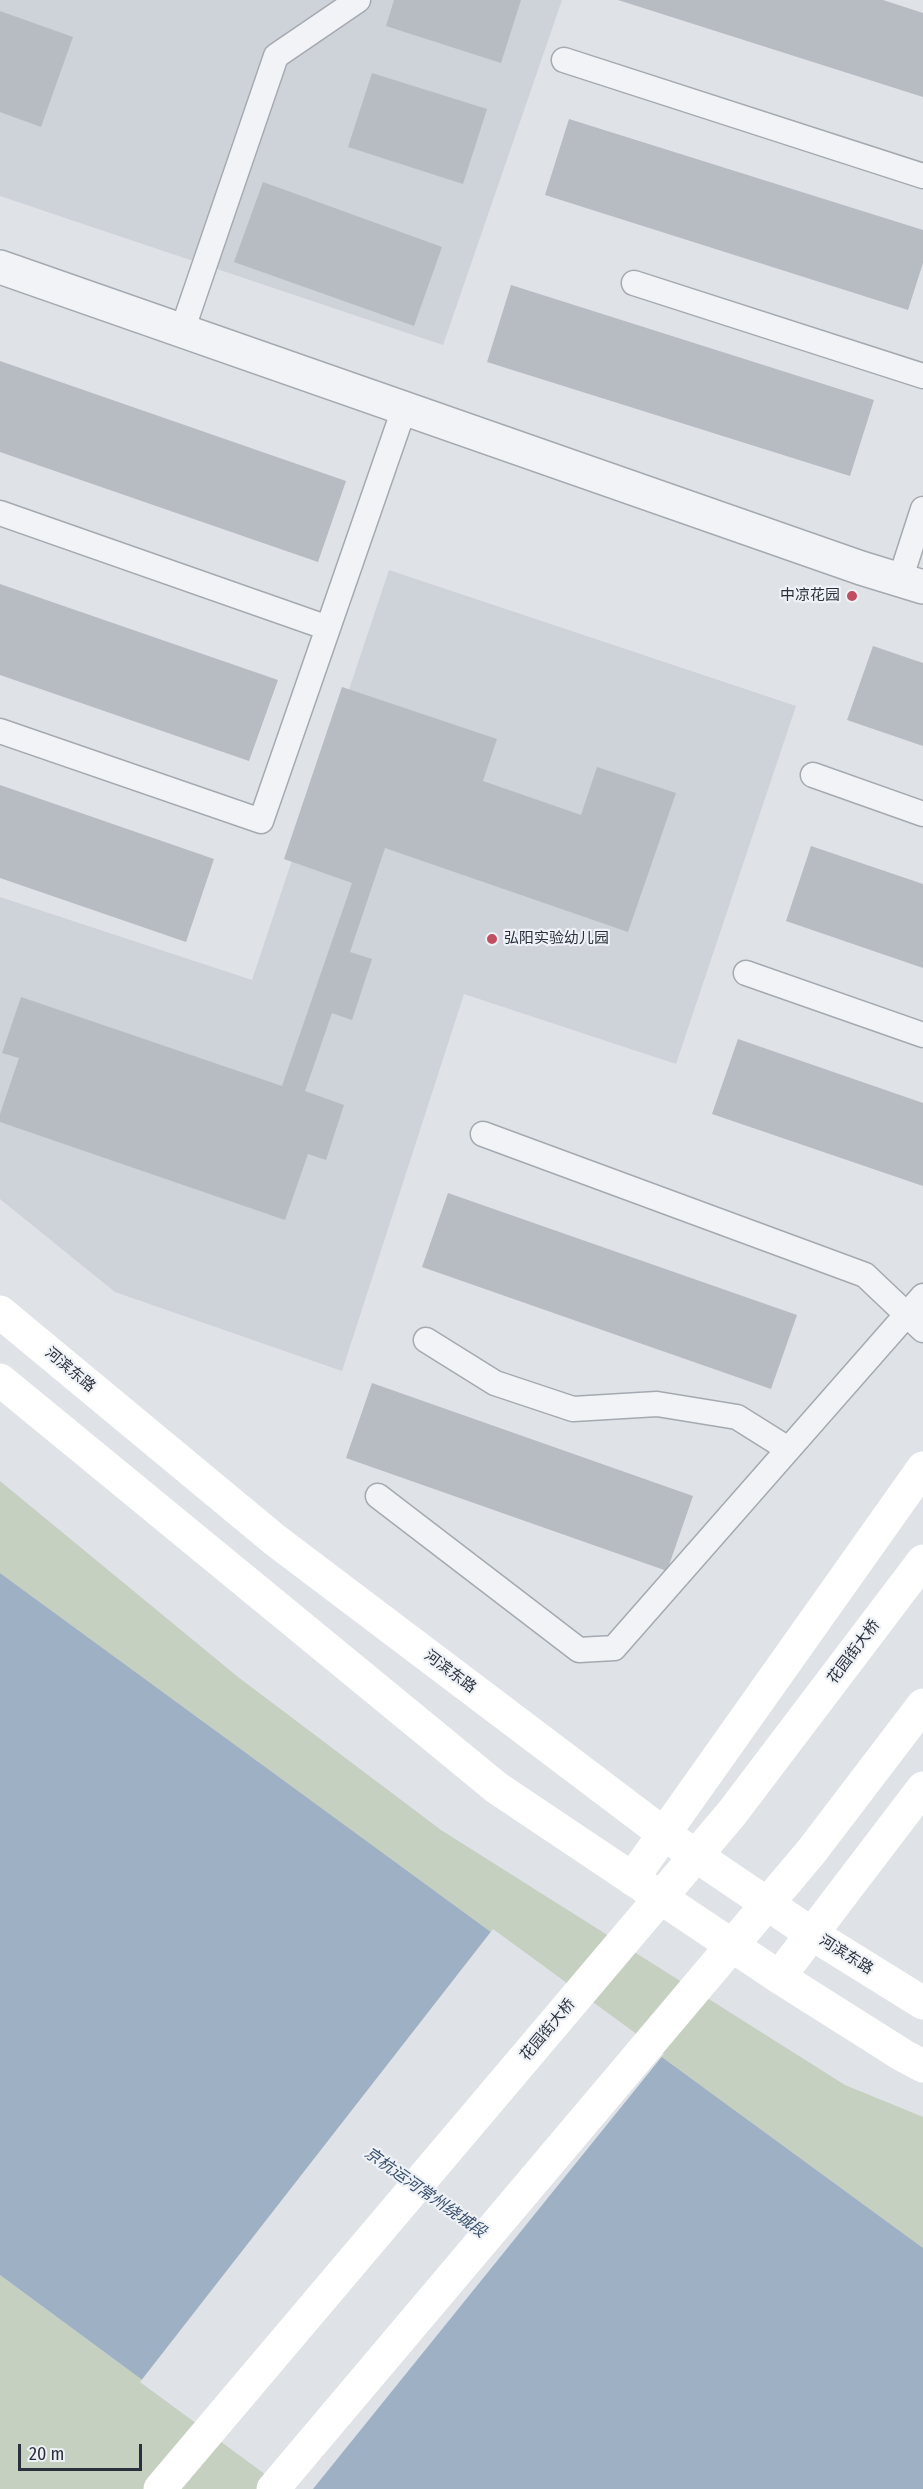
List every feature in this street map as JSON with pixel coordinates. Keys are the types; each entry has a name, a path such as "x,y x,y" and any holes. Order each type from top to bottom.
{"main road":[{"name":"河滨东路","path":"0,1312 275,1540 664,1834 812,1934 923,2003"},
{"path":"0,1380 497,1788 779,1977 923,2066"},
{"path":"632,1879 923,1468"},
{"name":"花园街大桥","path":"160,2489 732,1813 923,1561"},
{"path":"273,2489 811,1852 923,1705"},
{"path":"779,1977 923,1788"}],"street":[{"path":"0,267 912,584"}],"lane":[{"path":"182,331 276,56 358,0"},
{"path":"564,60 923,176"},
{"path":"634,283 923,376"},
{"path":"0,731 261,822 404,409"},
{"path":"912,584 923,509"},
{"path":"0,513 328,628"},
{"path":"813,776 923,814"},
{"path":"746,973 923,1035"},
{"path":"483,1134 866,1275 915,1322"},
{"path":"378,1496 579,1650 614,1648 788,1449 915,1322 923,1296"},
{"path":"426,1340 495,1383 573,1409 657,1404 737,1418 788,1449"}],"shaded area":[{"path":"0,0 562,0 443,345 0,196"},
{"name":"弘阳实验幼儿园","path":"389,570 796,706 676,1064 464,994 342,1371 115,1292 0,1199 0,897 252,980"}],"green space":[{"path":"0,1481 238,1677 441,1830 845,2085 923,2117 923,2248 0,1573"},
{"path":"0,2275 290,2489 0,2489"}],"water":[{"name":"京杭运河常州绕城段","path":"0,1573 923,2248 923,2489 290,2489 0,2275"}],"pier":[{"path":"493,1929 664,2054 313,2489 285,2489 140,2382"}],"building":[{"path":"394,0 521,0 501,63 386,26"},
{"path":"618,0 883,0 923,13 923,97"},
{"path":"0,11 73,37 41,127 0,112"},
{"path":"372,73 487,109 463,184 348,147"},
{"path":"569,119 923,230 923,263 908,310 545,195"},
{"path":"263,182 442,247 414,326 234,262"},
{"path":"511,285 874,400 850,476 487,362"},
{"path":"0,361 346,481 318,562 0,452"},
{"path":"0,584 278,680 249,761 0,675"},
{"path":"873,646 923,663 923,746 847,720"},
{"path":"342,687 497,739 483,781 581,815 597,767 676,793 628,932 385,848 350,952 372,959 352,1020 332,1013 305,1091 344,1105 326,1160 308,1154 285,1220 0,1122 0,1114 19,1058 2,1053 21,997 282,1086 352,883 284,859"},
{"path":"0,785 214,859 186,942 0,878"},
{"path":"811,846 923,884 923,968 786,921"},
{"path":"738,1039 923,1103 923,1186 712,1114"},
{"path":"448,1193 797,1315 771,1389 422,1267"},
{"path":"372,1383 693,1496 667,1571 346,1458"}],"place":[{"name":"中凉花园","path":"852,596"},
{"name":"弘阳实验幼儿园","path":"492,939"}]}
